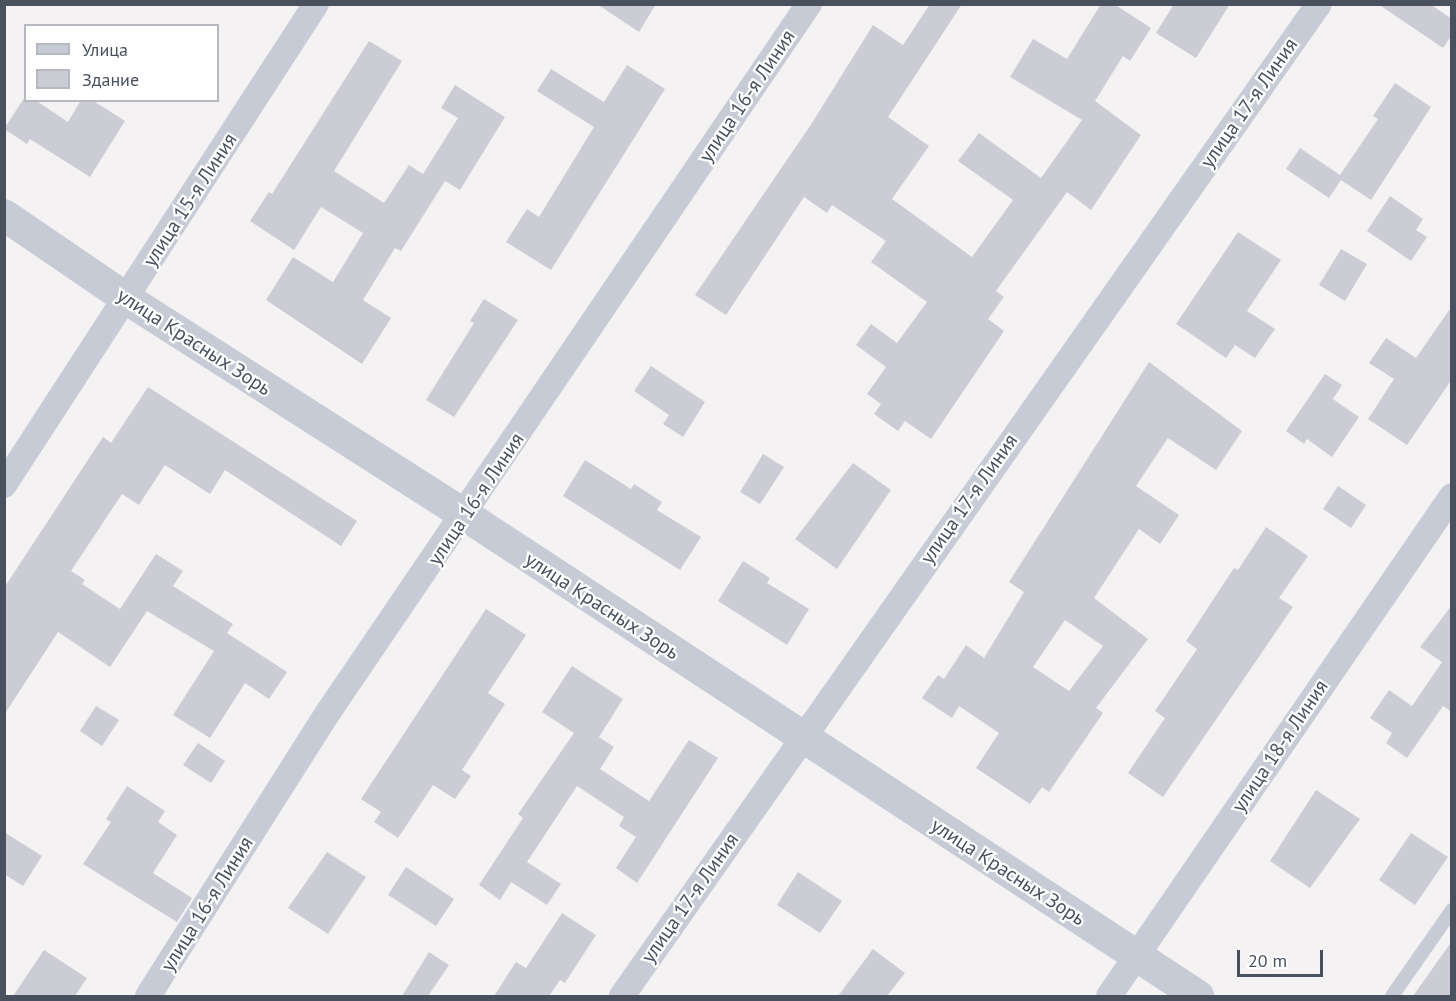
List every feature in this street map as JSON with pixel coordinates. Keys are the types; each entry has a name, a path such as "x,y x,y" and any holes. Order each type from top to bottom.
{"street":[{"name":"улица 15-я Линия","path":"4,485 127,299 316,4"},
{"name":"улица 16-я Линия","path":"148,996 329,711 465,516 809,4"},
{"name":"улица 17-я Линия","path":"622,996 1311,7"},
{"name":"улица Красных Зорь","path":"4,215 127,299 465,516 1198,996"},
{"name":"улица 18-я Линия","path":"1109,996 1452,496"}],"lane":[{"path":"1392,996 1452,910"}],"building":[{"path":"597,4 656,4 639,32"},
{"path":"930,4 962,4 888,117 929,146 892,199 972,257 1013,200 958,161 979,133 1041,178 1082,120 1010,77 1033,39 1067,59 1101,4 1114,4 1151,28 1130,61 1123,56 1095,101 1141,135 1091,210 1067,192 996,291 1004,297 988,319 1004,331 931,439 905,421 898,431 874,414 881,404 867,394 886,367 856,345 871,324 897,343 927,302 871,262 886,241 832,205 827,213 804,197 726,315 695,295 812,123 873,25 903,45"},
{"path":"1174,4 1230,4 1196,58 1156,33"},
{"path":"1378,4 1430,4 1452,19 1452,35 1443,48"},
{"path":"369,41 402,61 334,171 384,203 409,165 423,174 458,118 441,108 455,85 505,117 460,190 445,181 401,251 395,248 363,300 391,318 362,364 266,300 293,257 333,282 363,233 321,207 294,250 250,221 269,192 272,194"},
{"path":"627,65 665,89 551,270 506,242 527,209 539,217 594,127 537,91 551,69 604,102"},
{"path":"1395,83 1431,107 1371,200 1341,180 1329,198 1286,169 1300,148 1340,175 1378,119 1373,116"},
{"path":"24,98 24,102 38,102 68,122 80,102 95,102 125,121 90,177 30,139 27,144 4,129"},
{"path":"1390,196 1423,219 1416,230 1427,237 1411,261 1367,231"},
{"path":"1238,232 1281,260 1247,311 1275,329 1255,358 1235,345 1226,358 1176,324"},
{"path":"1341,249 1367,264 1345,301 1319,285"},
{"path":"484,299 518,320 454,417 426,400 474,323 470,321"},
{"path":"1452,306 1452,379 1407,445 1368,419 1394,379 1369,363 1386,338 1416,358"},
{"path":"1149,362 1242,431 1216,470 1168,438 1136,486 1179,515 1160,544 1139,529 1094,598 1148,639 1096,708 1103,713 1049,792 1042,787 1030,804 976,768 999,733 959,706 952,718 922,698 938,675 944,679 966,645 984,658 1024,592 1009,582","holes":["1065,620 1103,646 1069,691 1033,667"]},
{"path":"651,366 705,402 683,437 663,424 669,415 634,391"},
{"path":"1325,374 1342,385 1333,399 1359,417 1332,457 1307,439 1304,444 1286,431"},
{"path":"148,387 357,521 341,546 225,470 210,494 165,465 139,505 122,494 71,571 85,580 82,584 120,609 156,554 183,571 173,586 233,624 227,633 287,672 269,699 245,683 210,738 173,715 214,651 147,611 110,667 58,632 4,715 4,588 103,437 111,443"},
{"path":"763,454 784,467 760,504 740,492"},
{"path":"585,460 631,489 634,484 662,502 657,510 701,537 680,570 563,496"},
{"path":"853,463 891,490 837,569 795,539"},
{"path":"1338,486 1366,505 1351,528 1323,509"},
{"path":"1266,527 1308,556 1279,598 1293,607 1163,797 1128,773 1165,718 1155,711 1197,649 1186,641 1234,568 1238,570"},
{"path":"743,561 770,578 767,583 809,609 787,645 718,601"},
{"path":"1452,605 1452,712 1443,706 1407,758 1386,743 1392,733 1370,718 1389,690 1412,706 1442,662 1420,647"},
{"path":"486,609 526,635 488,693 505,704 462,770 471,776 455,799 433,785 398,838 374,822 381,812 361,799"},
{"path":"572,666 623,699 599,737 614,747 600,769 649,801 689,740 718,758 637,883 616,868 636,837 619,826 624,817 577,786 527,862 561,884 547,905 511,882 500,900 479,885 523,818 518,814 574,733 542,712"},
{"path":"96,706 119,720 102,746 80,731"},
{"path":"198,743 225,761 211,783 183,765"},
{"path":"127,786 165,811 158,822 177,835 153,873 192,898 177,922 83,864 111,822 106,819"},
{"path":"1316,790 1360,819 1310,888 1270,861"},
{"path":"4,832 42,856 23,886 4,874"},
{"path":"1411,833 1448,857 1415,905 1379,880"},
{"path":"327,852 366,877 328,934 288,908"},
{"path":"406,867 454,899 436,926 388,895"},
{"path":"798,872 842,901 820,933 777,905"},
{"path":"562,913 596,935 565,983 560,980 549,996 494,996 516,962 526,968"},
{"path":"1452,941 1452,996 1413,996"},
{"path":"873,949 905,973 887,996 838,996"},
{"path":"44,950 87,978 75,996 13,996"},
{"path":"429,952 449,965 428,996 402,996"}]}
